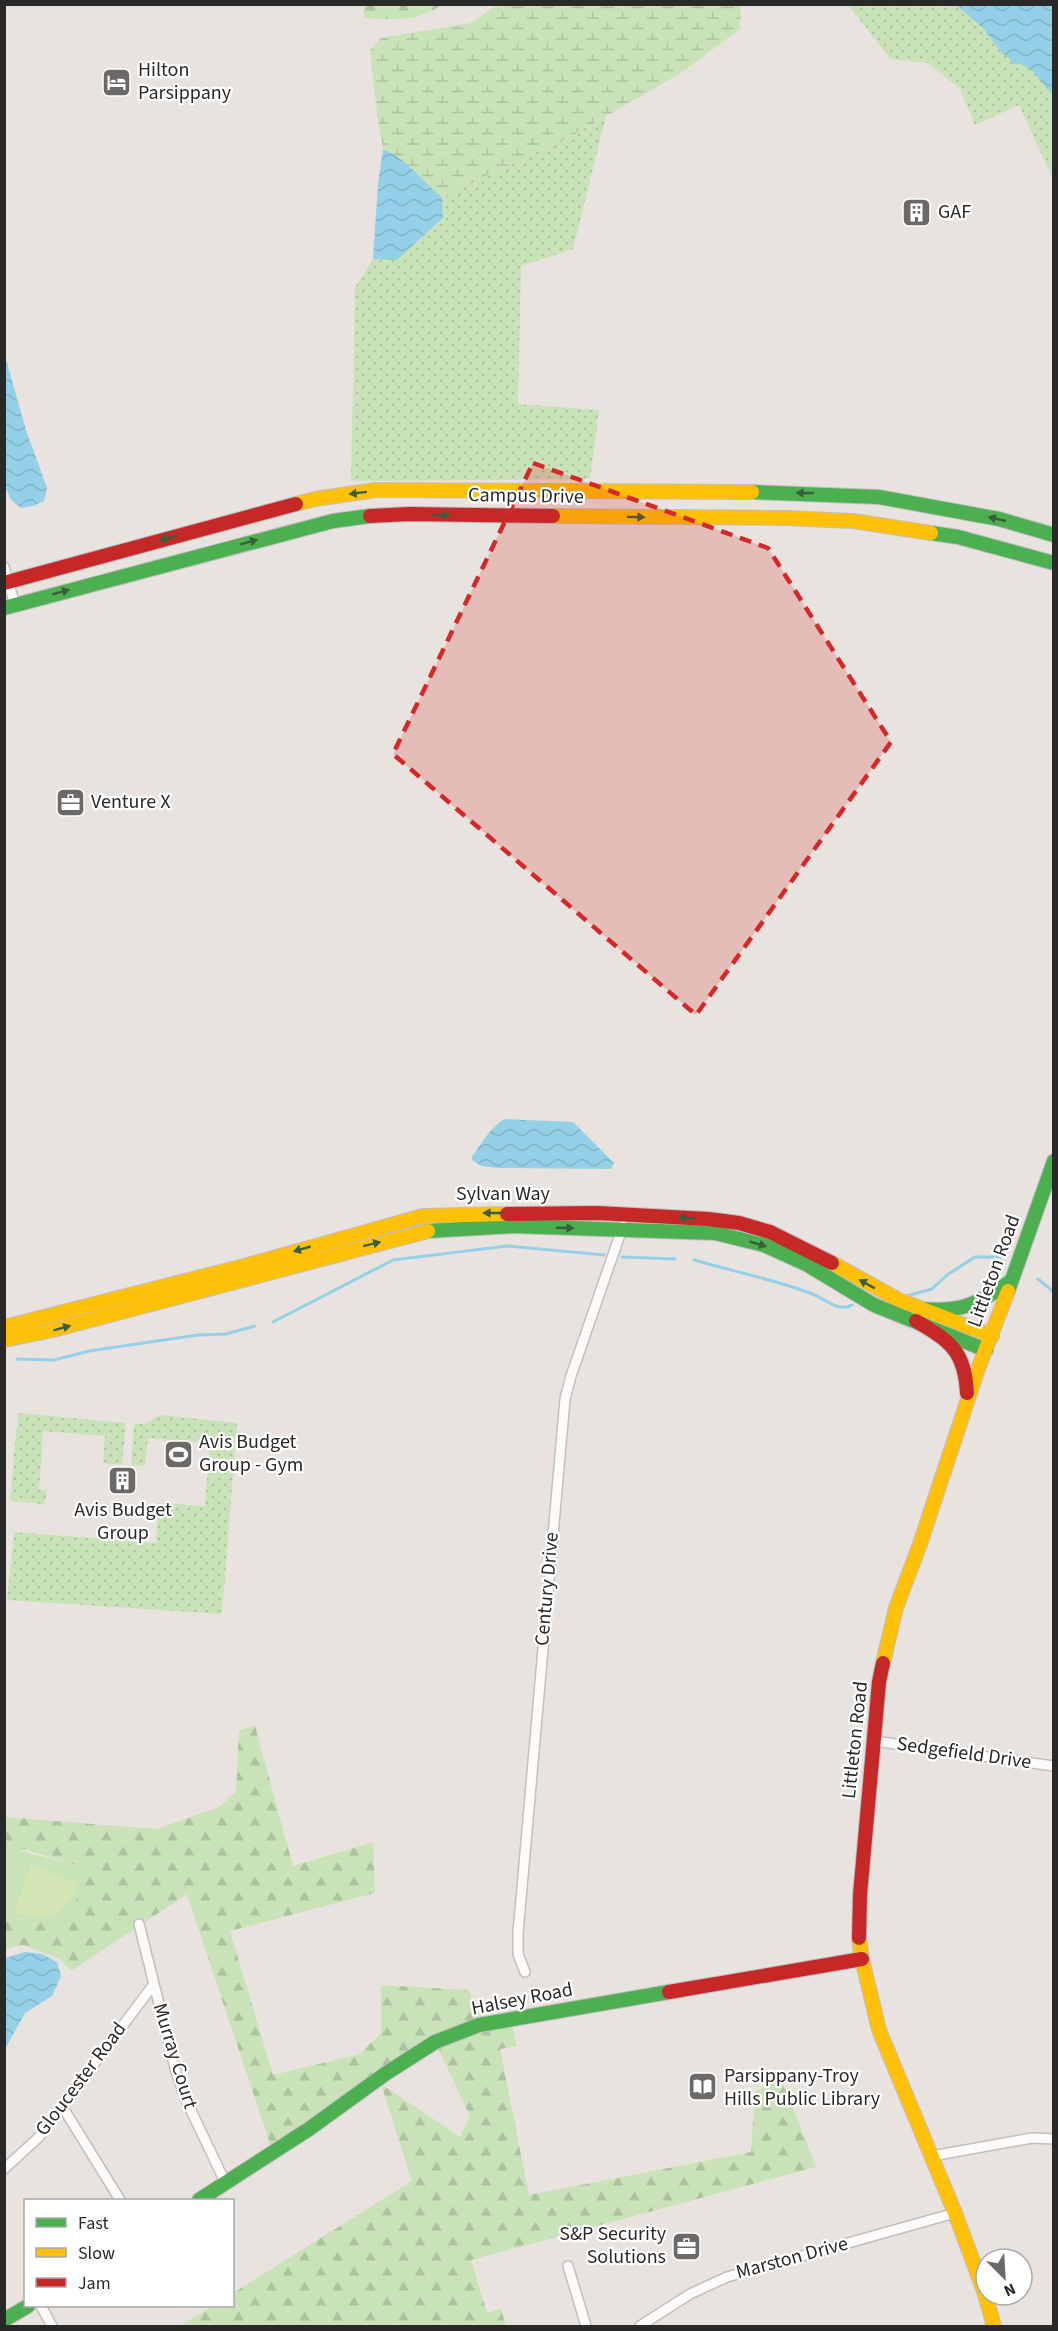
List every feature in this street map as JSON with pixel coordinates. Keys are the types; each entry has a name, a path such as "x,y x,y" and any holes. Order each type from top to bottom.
{"street":[{"name":"Campus Drive","path":"7,582 315,500 376,490 723,491 868,496 988,517 1053,535"},
{"name":"Campus Drive","path":"10,606 272,535 333,520 378,515 786,518 853,521 958,537 1053,563"},
{"path":"4,567 10,606"},
{"name":"Littleton Road","path":"994,2326 984,2290 955,2213 879,2030 862,1959 859,1936 860,1895 879,1682 896,1608 1053,1161"},
{"name":"Sylvan Way","path":"4,1327 248,1265 423,1216 490,1213 597,1213 708,1219 740,1223 770,1232 812,1251 918,1315 986,1350"},
{"name":"Century Drive","path":"525,1972 518,1954 518,1933 563,1415 571,1376 626,1215"},
{"name":"Sylvan Way","path":"4,1340 53,1330 434,1229 512,1226 715,1233 764,1245 806,1264 874,1305 992,1336"},
{"path":"918,1315 964,1309 1011,1281"},
{"path":"918,1315 960,1353 965,1368 967,1401"},
{"name":"Sedgefield Drive","path":"874,1741 1053,1766"},
{"name":"Murray Court","path":"138,1924 186,2100 226,2184"},
{"name":"Halsey Road","path":"201,2199 309,2129 413,2055 460,2032 501,2021 862,1959"},
{"name":"Gloucester Road","path":"4,2169 39,2137 154,1984"},
{"path":"62,2106 119,2199"},
{"path":"932,2156 1022,2139 1053,2139"},
{"name":"Marston Drive","path":"640,2326 690,2294 727,2277 955,2213"},
{"path":"568,2266 586,2326"},
{"path":"4,2320 26,2307"},
{"path":"42,2307 52,2326"}],"highlighted area":[{"path":"533,463 768,548 891,742 696,1015 393,754"}],"green space":[{"path":"364,4 441,5 423,15 395,19 364,18"},
{"path":"497,5 741,5 740,29 681,73 575,134 442,197 407,164 383,149 370,50 381,38 471,23"},
{"path":"848,5 1053,5 1053,179 1019,105 975,125 960,89 928,63 891,59"},
{"path":"606,116 573,249 521,266 518,404 599,410 590,479 351,481 355,288 373,259 397,259 443,219 442,197 575,134"},
{"path":"18,1413 126,1423 122,1465 103,1463 105,1436 43,1431 39,1490 47,1490 45,1504 10,1501"},
{"path":"160,1415 237,1423 222,1614 7,1600 14,1532 156,1543 159,1503 205,1506 210,1443 148,1438 145,1466 131,1465 134,1424 145,1424"},
{"path":"255,1726 293,1866 373,1842 375,1893 230,1931 273,2075 360,2054 381,2033 381,1985 468,1990 485,2025 511,2020 517,2046 500,2049 529,2195 751,2152 755,2093 780,2075 816,2167 471,2260 487,2313 501,2309 506,2326 180,2326 211,2307 234,2307 234,2292 412,2181 381,2084 460,2137 470,2116 435,2042 273,2153 187,1894 71,1971 60,1959 23,1945 5,1949 6,1916 38,1924 88,1869 24,1849 5,1856 4,1817 156,1829 219,1807 236,1792 239,1730"},
{"path":"5,1847 88,1868 71,1914 38,1924 7,1916 5,1920"},
{"path":"31,1865 77,1883 67,1904 53,1914 36,1916 14,1912"}],"water":[{"path":"956,5 1053,5 1053,95 1030,69 1012,64 983,28"},
{"path":"383,149 407,164 442,197 443,218 397,260 373,259 378,184"},
{"path":"5,356 26,430 47,488 44,501 21,508 11,500 5,486"},
{"path":"505,1119 573,1122 614,1163 611,1169 481,1166 472,1160 472,1157 491,1131"},
{"path":"25,1952 42,1954 57,1962 61,1976 52,1996 25,2013 5,2049 5,1958"}],"waterway":[{"path":"273,1322 393,1260 507,1246 604,1255"},
{"path":"622,1257 675,1259"},
{"path":"906,1296 932,1289 947,1275 975,1257 1001,1257"},
{"path":"694,1260 796,1288 837,1306 852,1305"},
{"path":"1038,1279 1054,1292"},
{"path":"17,1359 54,1360 89,1351 198,1335 226,1334 255,1326"}],"traffic: fast":[{"path":"752,492 879,497 999,519 1054,535"},
{"path":"4,608 333,521 370,516"},
{"path":"931,533 958,537 1054,563"},
{"path":"1008,1291 1054,1161"},
{"path":"428,1231 512,1226 715,1233 764,1245 806,1264 874,1305 986,1350"},
{"path":"920,1309 947,1310 969,1305 989,1296 1011,1281"},
{"path":"201,2199 309,2129 385,2074 435,2042 479,2025 669,1992"},
{"path":"4,2320 26,2307"}],"traffic: slow":[{"path":"296,504 376,490 752,492"},
{"path":"553,516 786,518 853,521 931,533"},
{"path":"4,1327 248,1265 423,1216 507,1214"},
{"path":"4,1340 53,1330 428,1231"},
{"path":"832,1263 899,1300 992,1336"},
{"path":"883,1663 896,1608 920,1544 978,1369 1008,1291"},
{"path":"859,1938 879,2030 955,2213 984,2291 994,2326"}],"traffic: jam":[{"path":"4,583 296,504"},
{"path":"370,516 409,514 553,516"},
{"path":"507,1214 597,1213 708,1219 739,1223 770,1232 832,1263"},
{"path":"916,1321 947,1341 954,1349 963,1367 967,1393"},
{"path":"859,1938 860,1895 879,1682 883,1663"},
{"path":"669,1992 862,1959"}],"place":[{"name":"Hilton Parsippany","path":"117,82"},
{"name":"GAF","path":"917,212"},
{"name":"Venture X","path":"70,802"},
{"name":"Avis Budget Group - Gym","path":"178,1454"},
{"name":"Avis Budget Group","path":"123,1480"},
{"name":"Parsippany-Troy Hills Public Library","path":"703,2087"},
{"name":"S&P Security Solutions","path":"687,2246"}]}
